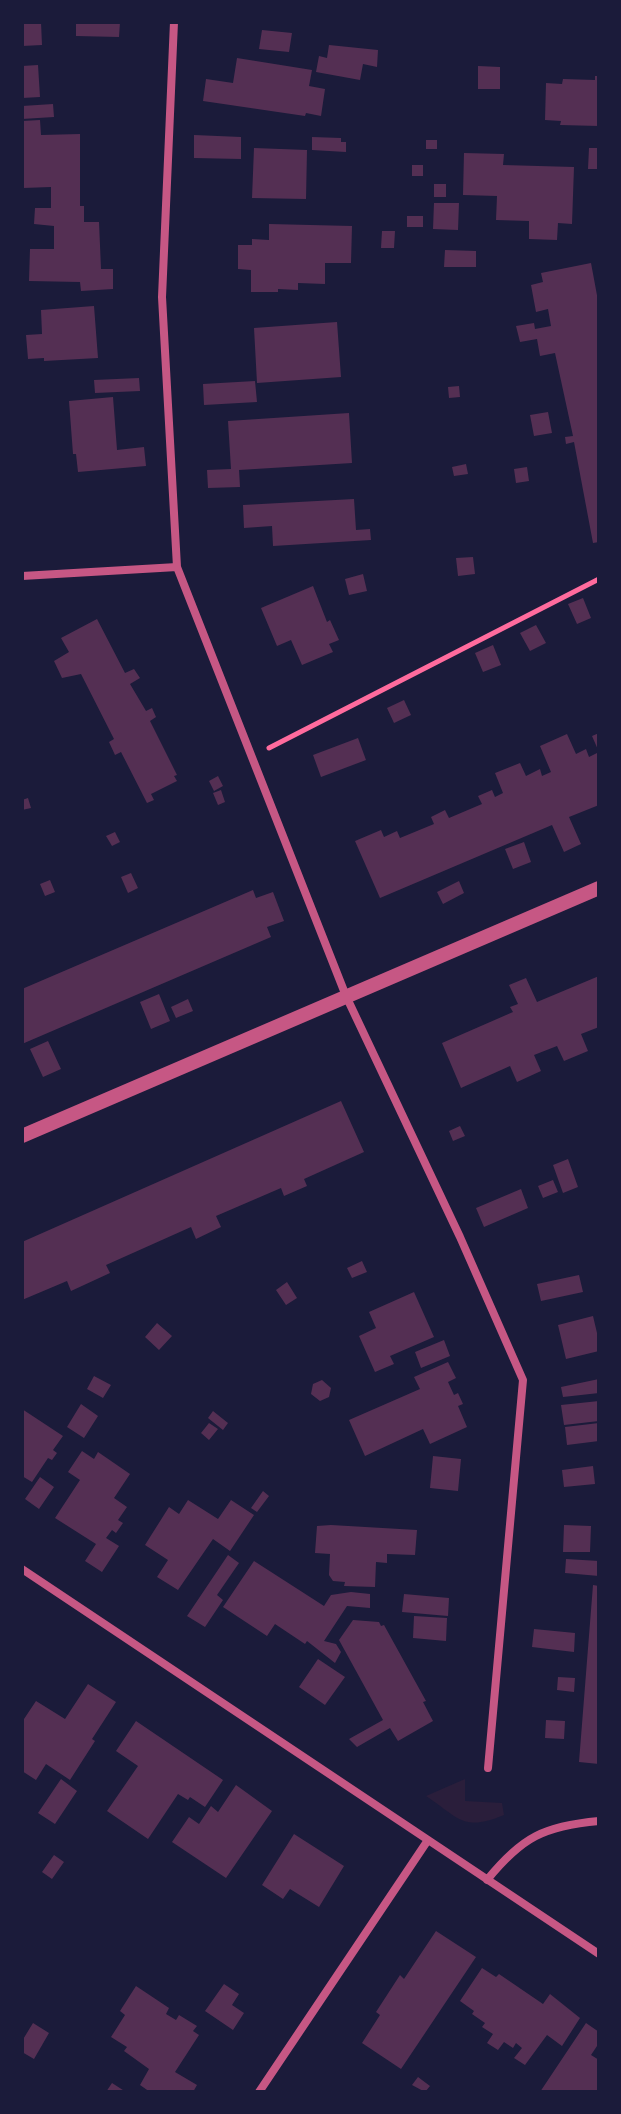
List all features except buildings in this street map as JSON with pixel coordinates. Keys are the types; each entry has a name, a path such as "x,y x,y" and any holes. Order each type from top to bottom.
{"street":[{"path":"174,22 162,297 177,567 346,996 460,1237 523,1380 488,1768"},
{"path":"22,576 177,567"},
{"path":"22,1136 599,888"},
{"path":"22,1569 599,1954"},
{"path":"487,1880 524,1842 562,1825 599,1821"},
{"path":"259,2092 428,1840"}],"path":[{"path":"252,757 599,579"}],"shaded area":[{"path":"465,1779 465,1801 502,1803 504,1815 470,1822 454,1816 426,1796"}]}
